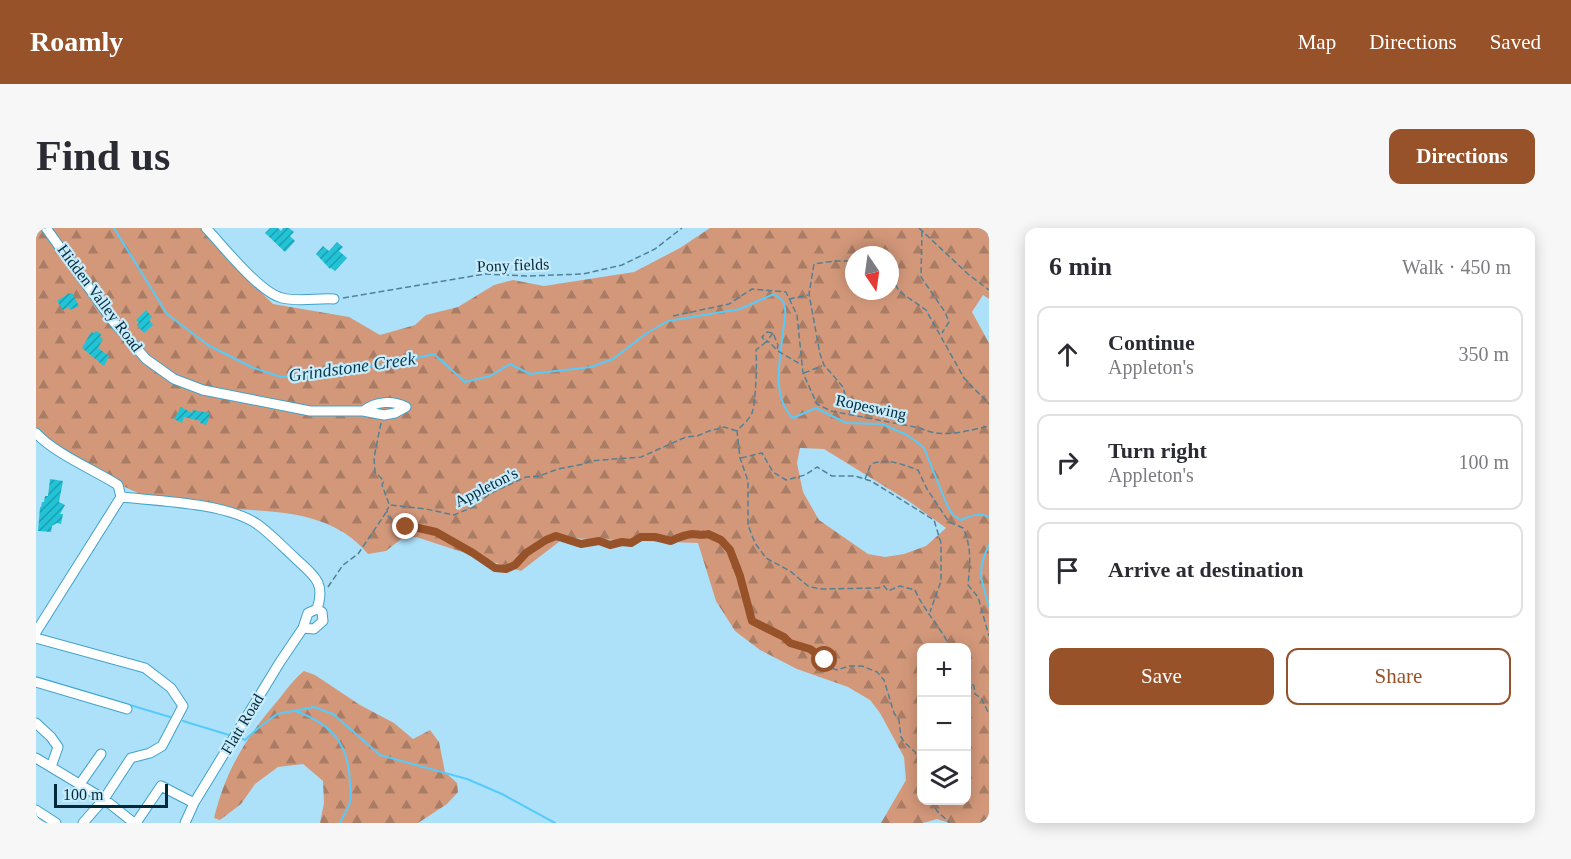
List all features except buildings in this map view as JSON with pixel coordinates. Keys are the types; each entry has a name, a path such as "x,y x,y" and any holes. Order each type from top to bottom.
{"street":[{"name":"Hidden Valley Road","path":"46,228 112,320 146,359 174,379 203,390 310,411 363,411 384,414 395,413 406,407 395,401 371,404 363,411"},
{"path":"206,228 268,292 297,300 334,299"},
{"path":"36,433 47,446 118,485 121,497 36,632"},
{"path":"121,497 208,507 238,514 257,524 318,580 322,594 317,609"},
{"name":"Flatt Road","path":"185,823 194,803 303,628 308,613 317,609 322,612 323,621 314,629 303,628"},
{"path":"36,638 145,668 171,688 183,706 162,746 150,753 131,758 104,799 83,823"},
{"path":"36,682 127,710"},
{"path":"36,723 51,736 58,747 51,767"},
{"path":"80,784 101,754"},
{"path":"36,758 104,799 135,823 161,786 194,803"},
{"path":"36,810 56,823"}],"path":[{"name":"Pony fields","path":"334,299 485,274 528,276 593,272 622,265 655,249 682,228"},
{"path":"919,228 968,274 989,290"},
{"path":"922,231 921,277 945,312 949,322 941,334"},
{"path":"845,261 814,264 808,294 820,354 824,365 843,387 851,415"},
{"path":"673,316 729,304 752,289 786,292 789,299 808,294"},
{"path":"899,290 926,310 964,378 989,405"},
{"name":"Ropeswing","path":"789,299 796,315 803,373 817,404 831,411 920,428 931,434 942,432 953,434 989,426"},
{"path":"774,333 767,332 762,337 802,366"},
{"path":"774,333 756,350 758,366 752,414 737,431 740,458 748,481 748,525 755,543 766,558 790,571 808,586 820,589 884,586 888,591 907,586 915,590 922,606 930,613 947,643"},
{"path":"774,333 778,345 777,350"},
{"path":"803,373 824,365"},
{"path":"327,589 343,565 358,554 390,505 382,485 384,481 375,472 374,458 384,414"},
{"name":"Appleton's","path":"390,505 454,515 473,507 491,493 526,477 539,476 590,461 641,457 686,437 697,436 709,431 724,428 737,431"},
{"path":"740,458 762,453 774,472 786,480 805,475 817,466 832,476 855,476 865,479 934,520 941,543 941,581 930,613"},
{"path":"865,479 871,464 882,460 900,463 918,470 927,489 949,522 963,528 969,542 971,560 968,585 978,597 989,636"},
{"path":"387,510 388,516 398,525 436,532 495,568 506,569 515,565 526,553 556,536 581,544 599,541 610,545 622,542 631,543 641,537 655,537 671,541 693,534 703,536 708,534 721,540 730,550 740,576 752,621 784,637 790,643 810,649 825,660 831,668 837,670 849,666 862,666 877,672 884,680 894,713 899,720 901,737 917,756"},
{"path":"971,683 975,694 981,698 989,714"},
{"path":"933,805 950,823"}],"green space":[{"path":"36,228 201,228 227,259 273,304 349,317 380,335 415,325 426,315 458,307 494,285 513,280 544,286 634,272 680,248 710,228 989,228 989,299 983,295 972,312 989,343 989,823 949,823 937,819 923,823 881,823 906,780 904,757 880,713 870,700 848,687 797,669 760,650 735,631 716,601 698,543 564,538 521,571 416,537 401,539 386,551 368,554 349,536 326,523 301,516 158,502 116,483 61,450 36,431","holes":["800,448 824,449 910,502 946,528 926,546 904,554 885,557 868,554 819,520 803,492 797,463"]},
{"path":"304,671 315,675 360,705 394,723 413,739 430,730 439,742 445,772 457,783 458,792 447,804 418,823 320,823 324,803 323,781 303,764 278,767 255,784 241,804 220,820 214,818 225,784 239,754 268,713"}],"waterway":[{"name":"Grindstone Creek","path":"114,228 167,314 208,345 251,367 281,377 387,365 434,354 465,382 490,376 510,364 530,374 591,367 613,359 647,333 668,321 740,309 774,294 782,300 785,311 779,389 786,409 793,418 816,408 846,423 882,424 907,435 924,448 953,515 961,520 978,515 989,517"},
{"name":"Grindstone Creek","path":"989,545 981,569 989,606"},
{"path":"36,677 170,717"},
{"path":"241,738 245,740 277,714 314,707 333,714 380,755 467,779 502,794 555,823"},
{"path":"295,711 319,722 336,737 342,746 349,769 351,797 340,823"},
{"path":"183,721 229,735"}],"route":[{"path":"406,527 436,532 495,568 506,569 515,565 526,553 556,536 581,544 599,541 610,545 622,542 631,543 641,537 655,537 671,541 693,534 703,536 708,534 721,540 730,550 740,576 752,621 784,637 790,643 810,649 825,660"}]}
